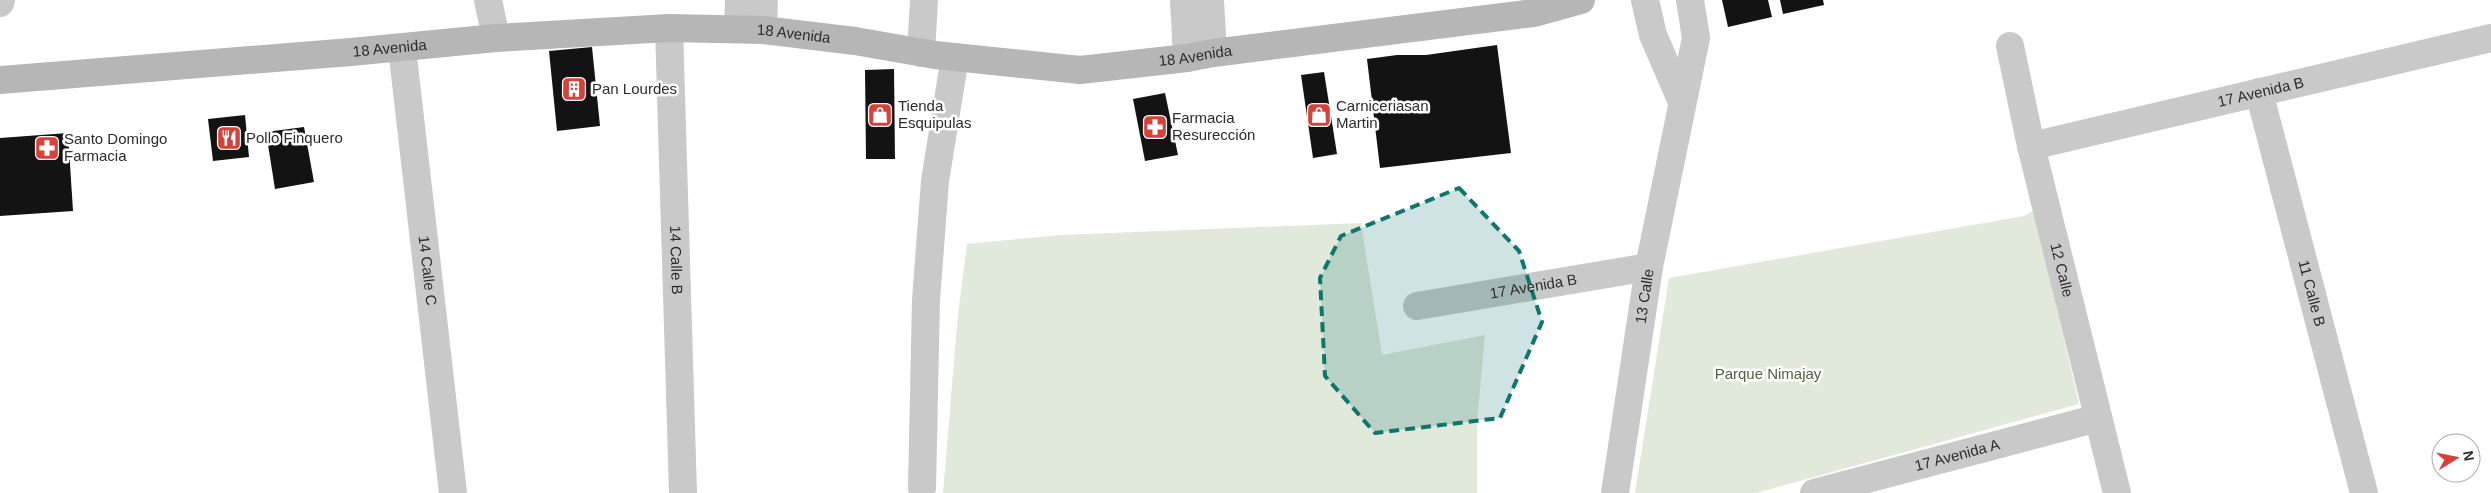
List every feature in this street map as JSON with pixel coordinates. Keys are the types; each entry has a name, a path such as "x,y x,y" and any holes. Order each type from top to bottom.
{"street":[{"path":"488,0 496,38"},
{"path":"739,0 751,29"},
{"path":"751,29 764,0"},
{"path":"921,53 924,0"},
{"path":"1184,0 1200,56"},
{"path":"1200,56 1210,0"},
{"name":"18 Avenida","path":"0,80 402,48 496,38 669,28 751,29 855,41 921,53 1080,70 1534,12 1582,0"},
{"path":"1645,0 1653,35 1682,102"},
{"name":"13 Calle","path":"1615,493 1649,267 1696,38 1690,0"},
{"name":"14 Calle B","path":"669,28 683,493"},
{"name":"17 Avenida B","path":"2031,146 2491,38"},
{"name":"12 Calle","path":"2010,46 2031,146 2117,493"},
{"name":"14 Calle C","path":"402,48 453,493"},
{"path":"922,488 926,300 932,211 955,57"},
{"name":"11 Calle B","path":"2259,92 2364,493"},
{"name":"17 Avenida B","path":"1417,306 1649,267"},
{"name":"17 Avenida A","path":"1814,493 2098,418"}],"highlighted area":[{"path":"1459,188 1519,251 1542,322 1500,418 1375,433 1325,376 1320,278 1341,236"}],"green space":[{"name":"Parque Nimajay","path":"2034,210 2079,404 1756,493 1635,493 1669,278 2024,216"},
{"path":"1361,223 1382,355 1485,335 1477,421 1477,493 943,493 958,314 967,244 1061,235"}],"building":[{"path":"1722,0 1768,0 1772,17 1728,27"},
{"path":"1780,0 1823,0 1824,5 1783,14"},
{"path":"1497,45 1511,153 1380,168 1367,59 1397,55 1426,55"},
{"name":"Pan Lourdes","path":"592,47 600,126 557,131 549,51"},
{"name":"Tienda Esquipulas","path":"894,69 895,159 866,159 865,70"},
{"name":"Carniceriasan Martin","path":"1324,72 1337,154 1313,158 1301,75"},
{"name":"Farmacia Resurección","path":"1165,93 1178,155 1145,161 1133,99"},
{"name":"Pollo Finquero","path":"245,115 249,157 213,161 208,119"},
{"path":"304,127 314,182 275,189 266,132"},
{"path":"68,133 73,211 0,216 0,138"}],"place":[{"name":"Pan Lourdes","path":"574,89"},
{"name":"Tienda Esquipulas","path":"880,115"},
{"name":"Carniceriasan Martin","path":"1319,115"},
{"name":"Farmacia Resurección","path":"1155,127"},
{"name":"Pollo Finquero","path":"229,138"},
{"name":"Santo Domingo Farmacia","path":"47,148"}]}
